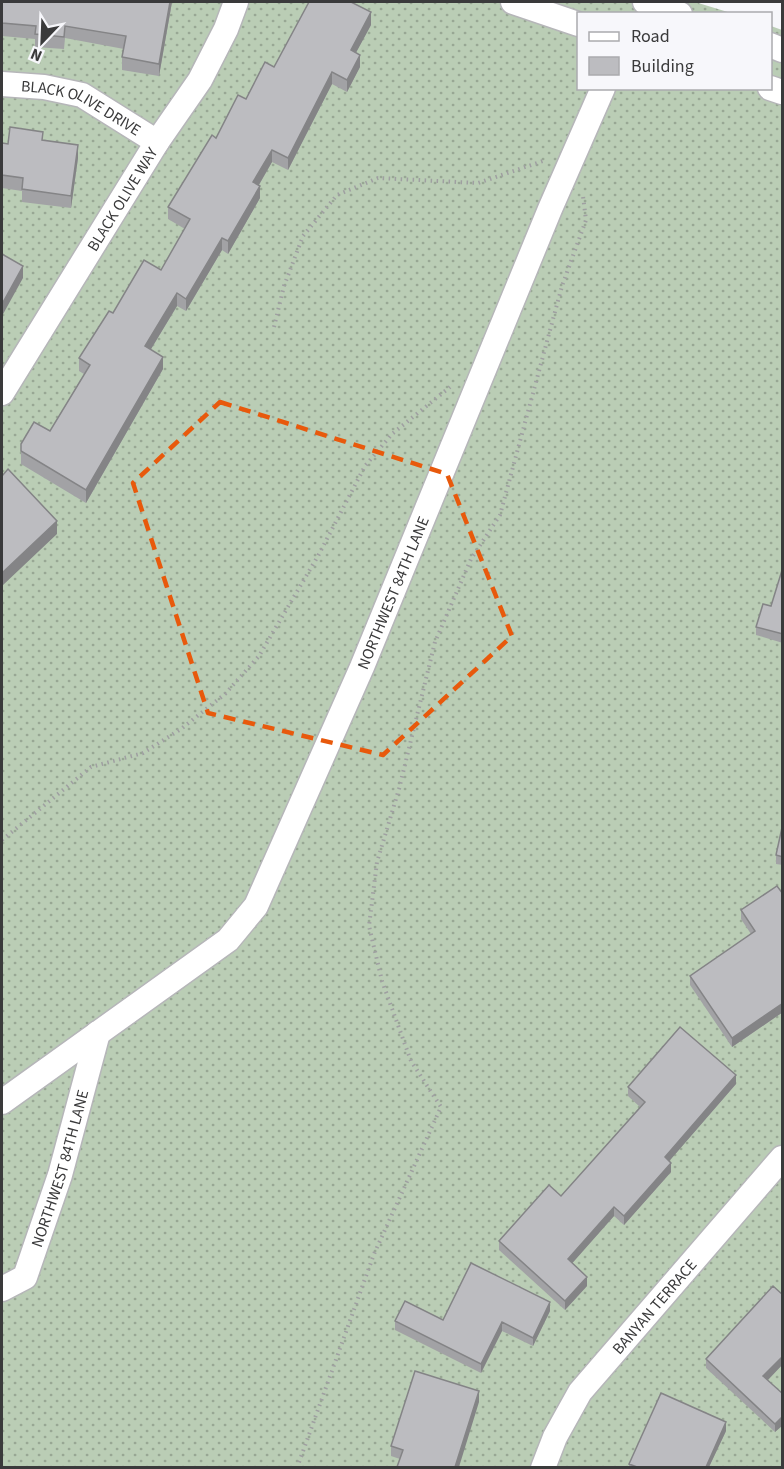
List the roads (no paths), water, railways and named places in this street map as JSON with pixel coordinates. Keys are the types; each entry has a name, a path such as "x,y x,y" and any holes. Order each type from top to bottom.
{"street":[{"name":"BLACK OLIVE WAY","path":"2,393 157,142 200,80 226,29 236,2"},
{"path":"513,2 577,23"},
{"path":"645,2 674,12"},
{"name":"BLACK OLIVE DRIVE","path":"2,84 44,87 82,95 157,142"},
{"name":"NORTHWEST 84TH LANE","path":"2,1102 228,940 256,906 362,667 550,208 602,90"},
{"name":"NORTHWEST 84TH LANE","path":"2,1288 26,1277 60,1175 98,1033"},
{"name":"BANYAN TERRACE","path":"543,1467 555,1437 580,1392 783,1158"}]}
